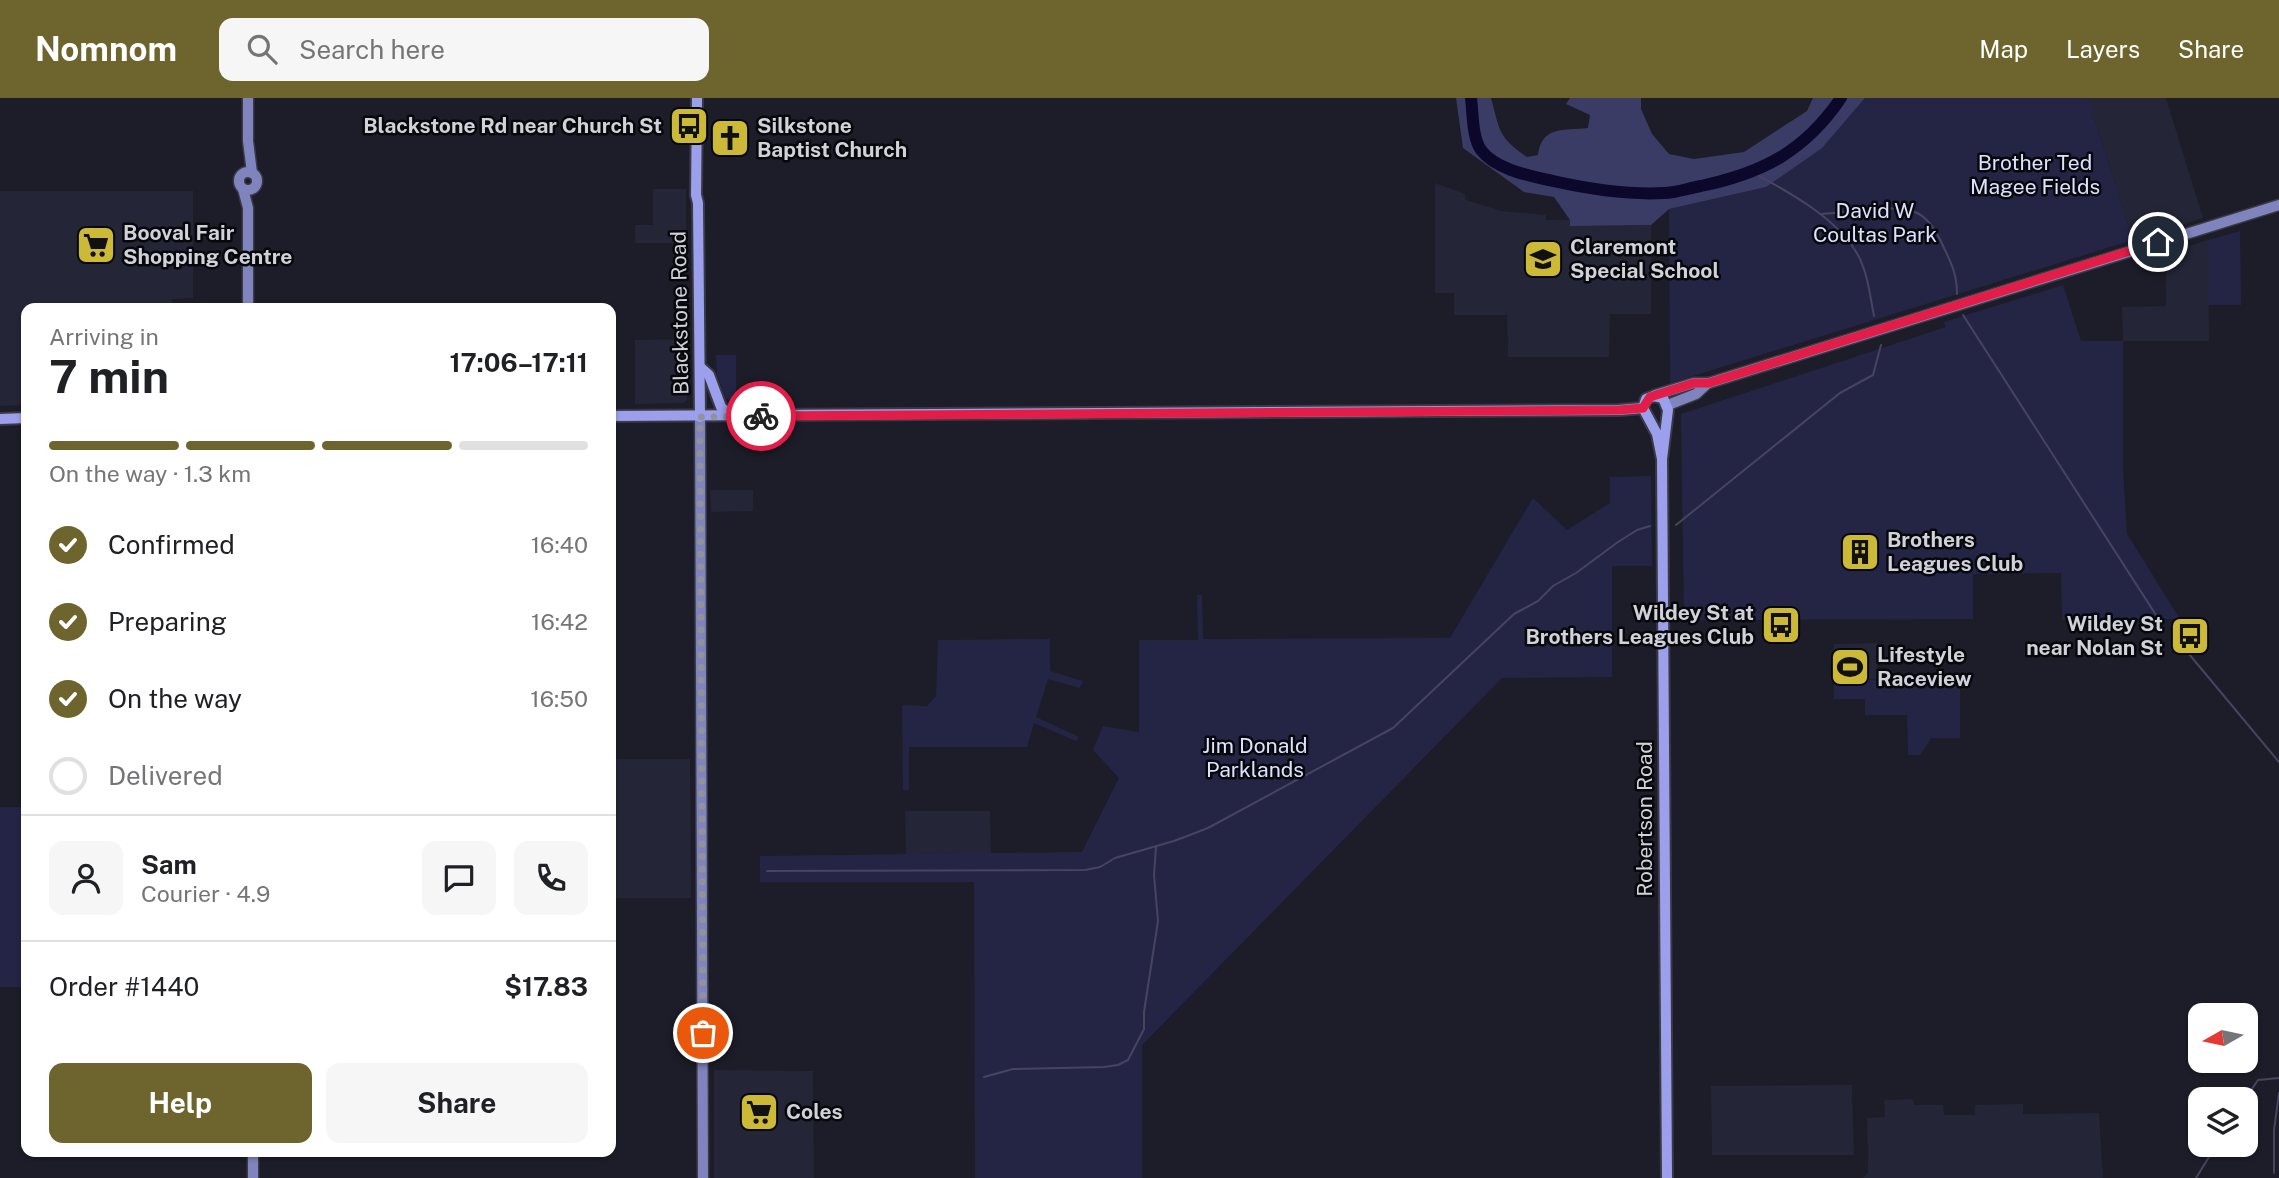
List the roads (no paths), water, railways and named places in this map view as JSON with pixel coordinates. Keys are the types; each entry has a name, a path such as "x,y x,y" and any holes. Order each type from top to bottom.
{"main road":[{"path":"248,98 248,173 239,182 248,189"},
{"name":"Blackstone Road","path":"697,98 697,142 700,150 698,203 704,1178"},
{"path":"248,173 257,181 248,189 248,303"},
{"path":"1643,408 1646,399 1694,383 1709,383 2279,205"},
{"path":"700,367 709,375 721,407 732,416"},
{"path":"1643,408 1650,419 1661,420 1667,410 1696,394 1709,383"},
{"path":"1654,396 1663,398 1667,410"},
{"path":"616,416 1643,408"},
{"name":"Robertson Road","path":"1667,410 1662,459 1667,1178"},
{"path":"0,419 21,418"},
{"name":"Robertson Road","path":"1650,419 1657,434 1662,459"},
{"path":"253,1157 253,1178"}],"waterway":[{"path":"1471,98 1478,145 1495,163 1525,174 1567,184 1637,193 1673,192 1723,181 1763,166 1797,146 1813,132 1841,98"},
{"path":"1752,172 1782,188 1839,230 1859,257 1865,271 1874,316"},
{"path":"1822,214 1885,209 1916,212 1924,217 1938,235 1954,270 1957,294"},
{"path":"1963,315 2156,615"},
{"path":"1676,525 1840,393 1873,375 1881,345"},
{"path":"767,871 1085,870 1208,828 1393,728 1514,614 1538,601 1553,586 1576,573 1618,542 1637,530 1650,526"},
{"path":"2179,642 2279,762"},
{"path":"984,1077 1013,1069 1104,1067 1128,1060 1144,1029 1144,1012 1158,921 1154,875 1156,847"},
{"path":"2253,1087 2258,1080 2279,1078"},
{"path":"2274,1173 2274,1130 2279,1093"},
{"path":"2196,1178 2209,1157"}],"place":[{"name":"Blackstone Rd near Church St","path":"689,126"},
{"name":"Silkstone Baptist Church","path":"730,138"},
{"name":"Booval Fair Shopping Centre","path":"96,245"},
{"name":"Claremont Special School","path":"1543,259"},
{"name":"Brothers Leagues Club","path":"1860,552"},
{"name":"Wildey St at Brothers Leagues Club","path":"1781,625"},
{"name":"Wildey St near Nolan St","path":"2190,636"},
{"name":"Lifestyle Raceview","path":"1850,667"},
{"name":"Coles","path":"759,1112"}],"park label":[{"name":"Brother Ted Magee Fields","path":"2035,175"},
{"name":"David W Coultas Park","path":"1875,223"},
{"name":"Jim Donald Parklands","path":"1255,758"}]}
